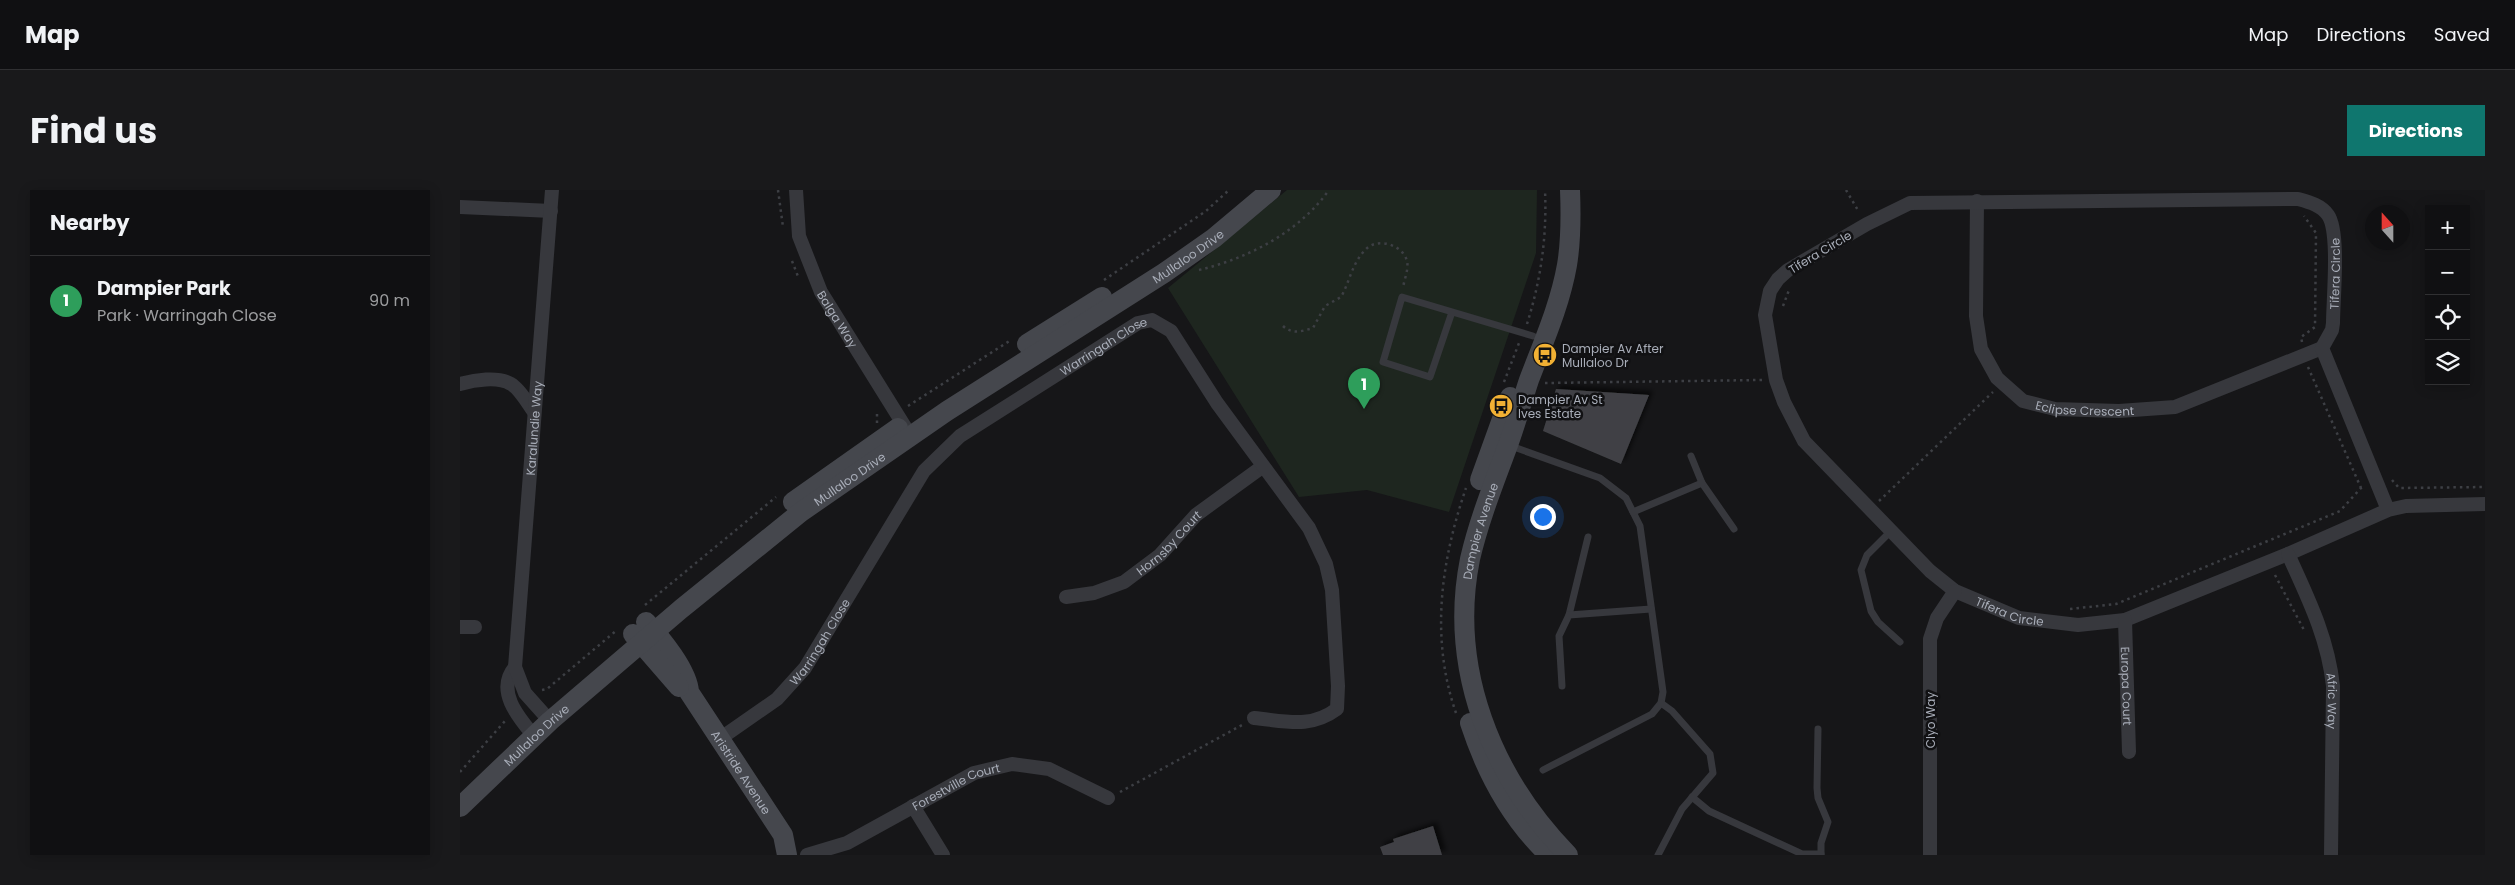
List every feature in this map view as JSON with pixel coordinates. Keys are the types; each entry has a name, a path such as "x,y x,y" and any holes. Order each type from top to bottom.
{"main road":[{"name":"Mullaloo Drive","path":"460,788 530,731 644,633 907,430 1226,214 1252,190"},
{"name":"Mullaloo Drive","path":"907,430 1164,273 1222,232 1271,190"},
{"name":"Dampier Avenue","path":"1558,190 1557,240 1553,266 1533,336 1470,509 1454,582 1451,615 1456,672 1461,696 1479,751 1513,811 1530,836 1547,850 1568,855"},
{"name":"Dampier Avenue","path":"1547,850 1538,822 1510,782 1487,736 1469,678 1464,625 1470,560 1486,502 1508,445 1563,281 1570,233 1570,190"},
{"name":"Aristride Avenue","path":"644,633 681,689 689,692 721,738 783,835 788,855"},
{"name":"Mullaloo Drive","path":"460,807 530,731"}],"street":[{"name":"Karalundie Way","path":"545,717 525,693 515,667 552,190"},
{"name":"Balga Way","path":"796,190 799,236 821,292 907,430"},
{"name":"Tifera Circle","path":"2322,348 2330,335 2333,323 2334,232 2329,216 2316,205 2298,199 1910,203 1867,224 1788,270 1778,279 1770,291 1765,315 1776,380 1784,402 1804,441 1869,511 1930,571 1955,591 2019,618 2078,625 2125,620 2269,562 2388,510 2413,505 2485,504"},
{"name":"Eclipse Crescent","path":"1977,201 1978,336 1987,363 2002,383 2024,401 2055,409 2162,409 2188,402 2322,348"},
{"path":"460,207 550,211"},
{"name":"Warringah Close","path":"721,738 777,698 805,668 924,471 960,436 1138,322 1152,320 1171,331 1217,403 1308,528 1326,564 1332,590 1338,686 1336,709 1323,719 1307,723 1254,718"},
{"path":"2322,348 2388,510"},
{"path":"460,384 472,380 492,380 512,384 534,412"},
{"name":"Hornsby Court","path":"1066,597 1094,593 1124,582 1160,555 1196,515 1262,467"},
{"name":"Afric Way","path":"2288,554 2321,628 2330,662 2333,686 2331,855"},
{"name":"Clyo Way","path":"1930,855 1930,639 1937,618 1955,591"},
{"name":"Europa Court","path":"2125,620 2129,752"},
{"path":"460,627 475,627"},
{"name":"Karalundie Way","path":"515,667 510,673 510,702 514,713 530,731"},
{"name":"Forestville Court","path":"807,855 847,843 974,773 1012,764 1048,769 1108,798"},
{"path":"913,806 943,855"}],"lane":[{"path":"1452,312 1430,378 1383,362 1402,297 1533,336"},
{"path":"1508,445 1600,478 1626,498 1640,526 1663,692 1660,703 1652,714 1542,770"},
{"path":"1691,456 1702,483 1734,529"},
{"path":"1633,512 1702,483"},
{"path":"1890,532 1866,555 1862,563 1862,570 1871,611 1878,622 1900,642"},
{"path":"1562,686 1559,636 1569,616 1588,537"},
{"path":"1569,616 1651,609"},
{"path":"1658,855 1682,808 1714,773 1710,754 1672,711 1660,703"},
{"path":"1692,797 1710,811 1802,854 1821,854 1821,843 1828,822 1818,798 1818,729"}],"path":[{"path":"1194,271 1252,251 1292,229 1329,190"},
{"path":"1846,190 1867,224"},
{"path":"2303,214 2316,233 2315,327 2300,337 2308,367 2361,488"},
{"path":"1283,326 1288,331 1298,332 1313,328 1325,306 1342,297 1346,281 1359,258 1368,247 1376,243 1385,243 1397,247 1405,255 1408,264 1402,297"},
{"path":"1782,308 1792,282"},
{"path":"1535,383 1776,380"},
{"path":"1869,511 2002,383"},
{"path":"2068,609 2116,604 2340,511 2361,488 2389,477 2399,488 2485,486"},
{"path":"2260,544 2306,632"},
{"path":"1108,798 1254,718"}],"shaded area":[{"path":"1287,190 1537,190 1536,253 1449,512 1367,490 1299,497 1168,288"}],"building":[{"path":"1556,389 1649,395 1621,464 1543,431"},
{"path":"1433,826 1442,855 1383,855 1380,847 1394,842 1393,839"}],"place":[{"name":"Dampier Av After Mullaloo Dr","path":"1545,355"},
{"name":"Dampier Av St Ives Estate","path":"1501,406"},
{"name":"Dampier Park","path":"1364,409"}]}
